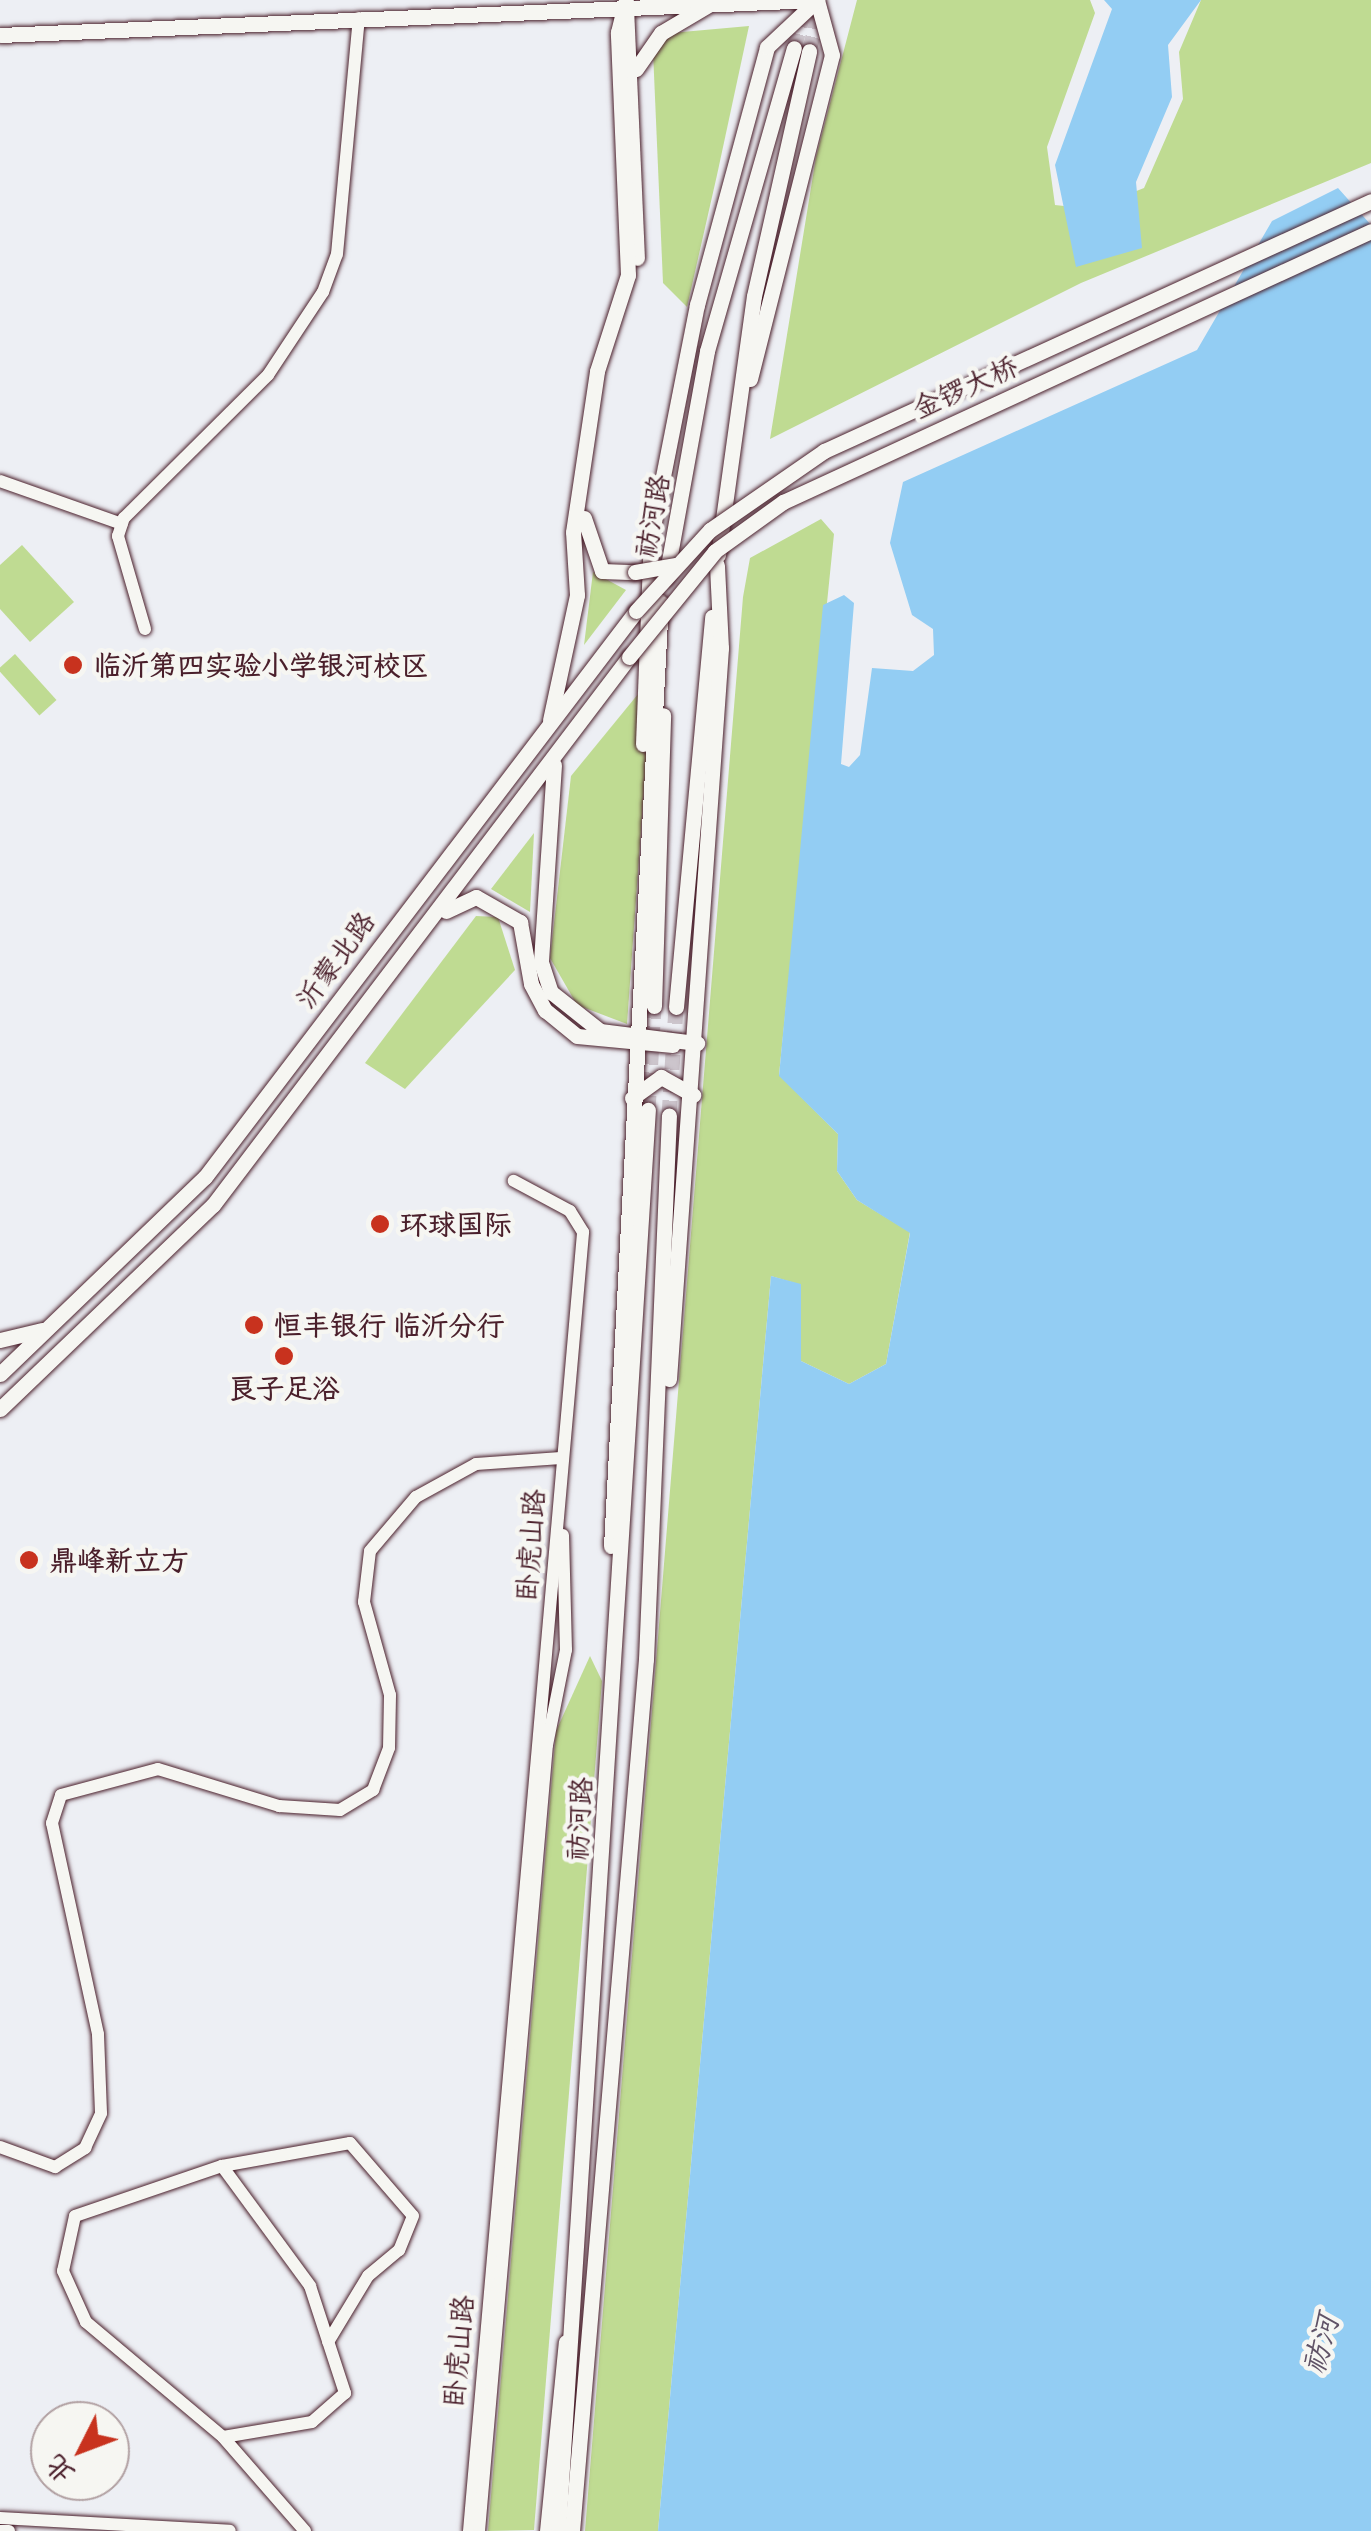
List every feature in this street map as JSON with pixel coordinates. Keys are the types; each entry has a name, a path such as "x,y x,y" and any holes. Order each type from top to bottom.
{"main road":[{"path":"0,27 561,0"},
{"path":"608,0 817,0"},
{"path":"645,877 641,635 662,454 697,305 767,47 817,0"},
{"name":"祊河路","path":"728,470 832,55 817,0"},
{"path":"0,35 628,1"},
{"path":"628,1 638,277 604,369 584,535 602,571 635,572 674,565"},
{"path":"549,724 577,595 573,532 598,371 628,275 618,32 628,1"},
{"path":"633,83 660,33 712,2"},
{"name":"祊河路","path":"654,1006 662,602 726,275 802,49 754,296 728,470 676,1006"},
{"name":"金锣大桥","path":"686,552 824,451 1371,201"},
{"name":"金锣大桥","path":"629,657 715,551 783,502 1371,231"},
{"path":"689,451 697,305"},
{"name":"沂蒙北路","path":"0,1374 205,1177 549,724 686,552"},
{"path":"646,1660 697,1044 722,648 717,566"},
{"path":"615,1619 608,1482 662,602"},
{"name":"沂蒙北路","path":"0,1409 187,1236 442,912 629,657"},
{"path":"555,760 547,982 590,1027 638,1039"},
{"path":"442,912 476,897 501,904 520,922 545,1010 576,1036 697,1044"},
{"path":"632,1098 661,1077 693,1095"},
{"name":"祊河路","path":"558,2531 581,2265 615,1619 648,1110"},
{"name":"祊河路","path":"572,2531 646,1660 669,1115"},
{"path":"0,1340 50,1327"},
{"path":"547,2531 581,2265"},
{"path":"532,2531 548,2513"}],"street":[{"path":"122,524 268,375 324,292 347,192 359,18"},
{"path":"0,481 122,524"},
{"path":"122,524 146,629"},
{"path":"0,2147 55,2167 86,2148 101,2113 98,2034 52,1823 61,1795 158,1770 279,1806 340,1810 374,1790 389,1748 390,1696 364,1602 370,1551 416,1497 476,1464 561,1458 584,1232 570,1211 514,1181"},
{"name":"卧虎山路","path":"469,2531 561,1458"},
{"name":"卧虎山路","path":"479,2531 547,1745 566,1650 561,1458"},
{"path":"305,2531 223,2437 86,2322 63,2271 75,2216 222,2166 350,2143 413,2216 399,2250 368,2276 328,2342"},
{"path":"222,2166 310,2286 345,2392 312,2422 223,2437"},
{"path":"0,2518 230,2531"},
{"path":"0,2530 10,2531"}],"green space":[{"path":"857,0 1090,0 1095,13 1047,147 1055,205 1091,209 1144,188 1183,99 1179,52 1201,0 1371,0 1371,163 1081,283 770,439 816,157"},
{"path":"749,26 687,307 663,283 653,51 671,33"},
{"path":"821,519 834,534 779,1075 838,1134 837,1171 857,1200 910,1232 886,1364 849,1384 801,1361 801,1285 771,1276 658,2531 585,2531 743,597 750,558"},
{"path":"22,545 74,602 30,642 0,609 0,565"},
{"path":"593,572 626,590 584,645"},
{"path":"15,654 56,700 39,715 0,672"},
{"path":"652,677 627,1024 577,1005 550,958 571,776"},
{"path":"534,833 530,912 491,889"},
{"path":"476,916 498,917 515,970 405,1089 365,1063"},
{"path":"590,1656 602,1681 534,2530 488,2531 556,1731"}],"water":[{"path":"1104,0 1201,0 1168,45 1172,97 1136,182 1142,248 1076,267 1055,165 1112,9"},
{"name":"祊河","path":"1338,188 1371,225 1371,2531 658,2531 771,1276 801,1284 801,1361 849,1384 886,1364 910,1233 857,1200 837,1171 838,1134 779,1076 823,605 844,595 854,603 841,764 849,767 860,755 872,668 913,671 934,655 933,629 912,615 890,543 903,482 1197,350 1272,221"}],"tunnel":[{"path":"809,51 821,6"},
{"path":"794,48 805,9"},
{"path":"648,1110 654,1006"},
{"path":"669,1115 676,1007"}],"place":[{"name":"临沂第四实验小学银河校区","path":"73,665"},
{"name":"环球国际","path":"380,1224"},
{"name":"恒丰银行 临沂分行","path":"254,1325"},
{"name":"良子足浴","path":"284,1356"},
{"name":"鼎峰新立方","path":"29,1560"}]}
